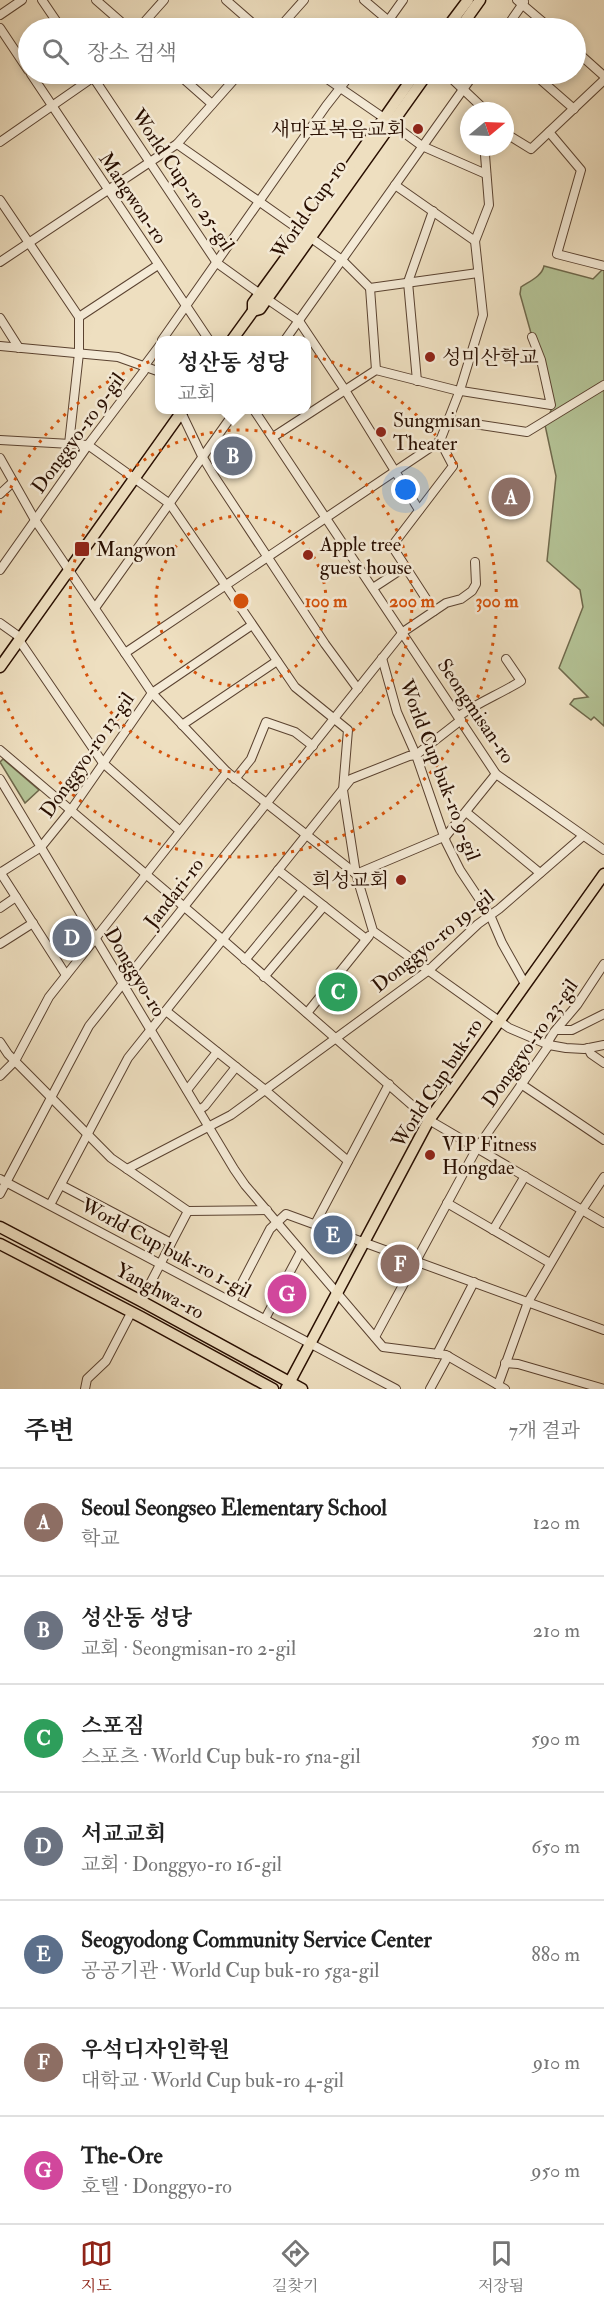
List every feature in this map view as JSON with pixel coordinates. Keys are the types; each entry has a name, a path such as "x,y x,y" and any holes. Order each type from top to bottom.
{"main road":[{"path":"454,18 468,0"},
{"path":"466,18 480,0"},
{"name":"World Cup-ro","path":"235,336 253,311 253,303 263,297 308,236 412,84"},
{"path":"0,667 180,414"},
{"name":"World Cup buk-ro","path":"288,1385 429,1120 604,874"},
{"name":"Yanghwa-ro","path":"0,1227 141,1301 288,1385 302,1389"},
{"name":"Yanghwa-ro","path":"0,1244 273,1389"}],"street":[{"path":"0,15 22,0"},
{"path":"42,0 54,18"},
{"path":"96,0 117,18"},
{"path":"148,18 164,0"},
{"path":"226,0 247,18"},
{"path":"288,18 304,0"},
{"path":"364,0 379,18"},
{"path":"390,18 403,0"},
{"path":"512,18 522,1 540,18"},
{"name":"Mangwon-ro","path":"0,28 18,55"},
{"path":"514,139 531,149 604,78 586,61"},
{"name":"Mangwon-ro","path":"37,84 206,336"},
{"path":"0,142 82,84"},
{"name":"World Cup-ro 25-gil","path":"100,84 217,263 299,321"},
{"path":"190,84 213,104"},
{"path":"0,262 177,144 230,84"},
{"path":"334,84 422,146 486,174"},
{"path":"165,336 343,84"},
{"path":"458,84 477,102"},
{"path":"288,336 467,84"},
{"path":"545,84 574,109"},
{"path":"549,132 581,171 557,254 604,266"},
{"name":"World Cup-ro","path":"177,144 308,236"},
{"path":"125,652 440,441 460,390 483,315 475,241 489,205 485,156"},
{"path":"395,185 475,241"},
{"path":"0,200 79,317 79,353 69,444"},
{"path":"417,381 408,282 433,211"},
{"path":"308,236 342,260 370,288 376,370"},
{"path":"79,317 158,265"},
{"path":"370,288 478,273"},
{"path":"0,318 19,348"},
{"path":"299,321 309,336"},
{"path":"311,412 376,370 460,390 551,405 541,360 532,337"},
{"path":"311,339 418,510"},
{"path":"0,346 118,357 155,370"},
{"name":"Donggyo-ro 9-gil","path":"0,570 88,445 144,371 144,365 155,350"},
{"path":"448,420 527,432 604,385"},
{"path":"183,414 202,456 325,644 358,690"},
{"path":"95,608 233,414"},
{"name":"Seongmisan-ro","path":"257,414 496,774 604,850"},
{"path":"273,437 308,414"},
{"path":"0,440 88,445 170,504 295,687 348,729 343,790 356,874 373,930 509,1028 549,1045 566,1048 604,1045"},
{"path":"434,611 392,546 453,466 440,441"},
{"path":"0,458 35,520 152,693 227,772 356,874"},
{"path":"0,494 14,482"},
{"name":"Jandari-ro","path":"0,1194 3,1180 52,1098 89,1026 403,633 446,603 461,599 472,591 476,584 475,562"},
{"path":"373,588 405,567"},
{"path":"0,623 20,639 103,763 180,831"},
{"name":"Donggyo-ro 13-gil","path":"0,872 41,847 71,810 152,693 252,625"},
{"name":"World Cup buk-ro 9-gil","path":"382,658 397,712 416,755 427,792 446,836 446,842 459,870 490,915 502,943 525,984"},
{"path":"50,1205 128,1058 351,779 408,756 416,755 479,702 500,694 520,681 506,659"},
{"path":"182,725 277,661"},
{"path":"235,779 250,759 266,722 295,732 313,746"},
{"path":"0,750 185,907 429,1120 604,1223"},
{"path":"0,1076 15,1061 49,997 227,772"},
{"path":"356,874 446,836 496,774"},
{"name":"Donggyo-ro","path":"0,779 209,1127 240,1177 267,1210 385,1348 448,1356 501,1387"},
{"path":"466,812 540,873"},
{"name":"Donggyo-ro 19-gil","path":"209,1127 231,1115 429,970 446,956 454,945 583,836"},
{"path":"278,870 366,939"},
{"path":"0,872 66,975"},
{"path":"245,960 303,890"},
{"path":"0,908 16,897"},
{"path":"264,977 324,906"},
{"path":"0,944 33,923"},
{"path":"307,1013 373,930"},
{"name":"Donggyo-ro 23-gil","path":"375,1337 477,1148 549,1045 549,1040 604,964"},
{"path":"166,1011 265,1090 348,1161"},
{"path":"558,1030 572,1030 604,1014"},
{"path":"0,1042 15,1061 111,1158 188,1211 267,1210"},
{"path":"588,1048 591,1054 604,1063"},
{"path":"187,1090 217,1052"},
{"path":"199,1110 205,1106 236,1067"},
{"path":"315,1224 388,1084"},
{"path":"521,1084 604,1140"},
{"path":"127,1169 209,1127"},
{"path":"493,1230 525,1176"},
{"path":"501,1387 505,1363 528,1302 604,1177"},
{"name":"World Cup buk-ro 1-gil","path":"3,1180 396,1389"},
{"path":"62,1185 171,1243"},
{"path":"447,1203 550,1263"},
{"path":"141,1301 188,1211"},
{"path":"232,1302 270,1229 286,1214 604,1330"},
{"path":"265,1319 301,1251"},
{"path":"437,1354 474,1282"},
{"path":"85,1389 87,1379 106,1361 131,1313"},
{"path":"430,1389 448,1356"},
{"path":"505,1363 518,1364 604,1389"}],"green space":[{"path":"544,266 593,279 604,268 604,726 594,717 591,720 570,704 574,699 588,697 559,668 583,607 580,590 547,561 556,476 545,425 552,408 520,294 521,287 538,275"},
{"path":"3,759 39,790 25,803 0,762"}],"place":[{"name":"새마포복음교회","path":"418,129"},
{"name":"성미산학교","path":"430,357"},
{"name":"Sungmisan Theater","path":"381,432"},
{"name":"성산동 성당","path":"233,456"},
{"name":"Seoul Seongseo Elementary School","path":"511,497"},
{"name":"Mangwon","path":"82,549"},
{"name":"Apple tree guest house","path":"308,555"},
{"name":"희성교회","path":"401,880"},
{"name":"서교교회","path":"72,938"},
{"name":"스포짐","path":"338,992"},
{"name":"VIP Fitness Hongdae","path":"430,1155"},
{"name":"Seogyodong Community Service Center","path":"333,1235"},
{"name":"우석디자인학원","path":"400,1264"},
{"name":"The-Ore","path":"287,1294"}]}
